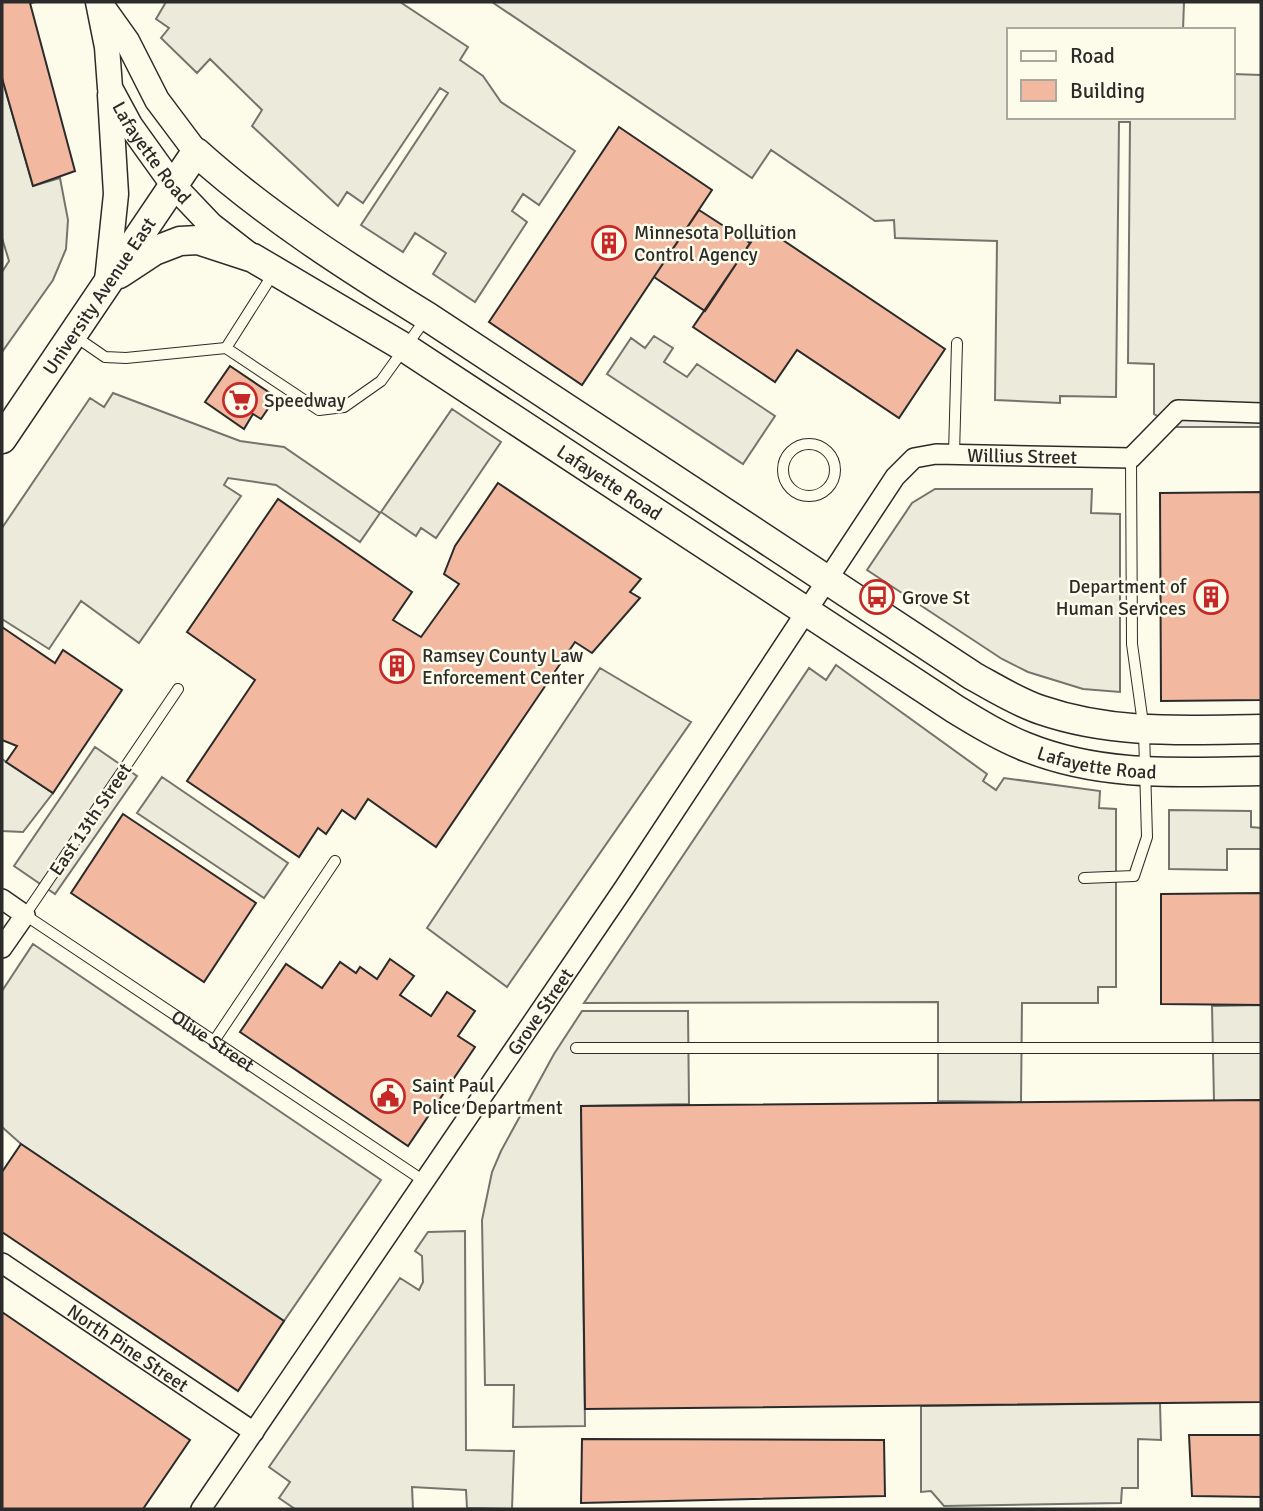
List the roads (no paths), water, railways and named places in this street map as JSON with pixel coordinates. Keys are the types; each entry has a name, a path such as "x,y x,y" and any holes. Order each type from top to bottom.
{"main road":[{"name":"University Avenue East","path":"2,439 196,152"},
{"name":"Lafayette Road","path":"196,152 235,187 367,279 973,676 1008,696 1073,720 1144,731 1261,729"},
{"path":"107,281 154,251 180,241 198,240 264,264"},
{"name":"Lafayette Road","path":"264,264 407,349 954,709 995,733 1065,760 1144,773 1261,771"}],"street":[{"name":"Lafayette Road","path":"98,2 107,47 110,88 130,125 173,185 211,225 264,264"},
{"name":"Lafayette Road","path":"98,2 127,41 157,100 196,152"},
{"path":"107,281 116,194 110,88"},
{"path":"1131,458 1178,410 1261,413"},
{"name":"Willius Street","path":"829,580 895,477 914,458 936,454 1131,458"},
{"name":"Grove Street","path":"201,1509 631,877 829,580"},
{"name":"Olive Street","path":"2,900 25,915"},
{"name":"East 13th Street","path":"2,948 25,915"},
{"name":"North Pine Street","path":"2,1263 254,1432"}],"lane":[{"path":"226,348 264,264"},
{"path":"72,334 105,357 126,358 226,348 319,410 344,407 381,381 428,317"},
{"path":"954,454 957,343"},
{"path":"804,444 815,444 824,449 835,464 831,484 823,492 813,496 793,491 784,475 787,457 795,448 804,444"},
{"path":"1084,878 1134,876 1147,837 1144,731 1132,644 1131,458"},
{"name":"East 13th Street","path":"25,915 178,689"},
{"path":"214,1041 335,861"},
{"name":"Olive Street","path":"25,915 425,1181"},
{"path":"576,1048 1261,1048"}],"place":[{"name":"Minnesota Pollution Control Agency","path":"609,243"},
{"name":"Speedway","path":"240,400"},
{"name":"Grove St","path":"877,597"},
{"name":"Department of Human Services","path":"1211,597"},
{"name":"Ramsey County Law Enforcement Center","path":"397,666"},
{"name":"Saint Paul Police Department","path":"388,1096"}]}
